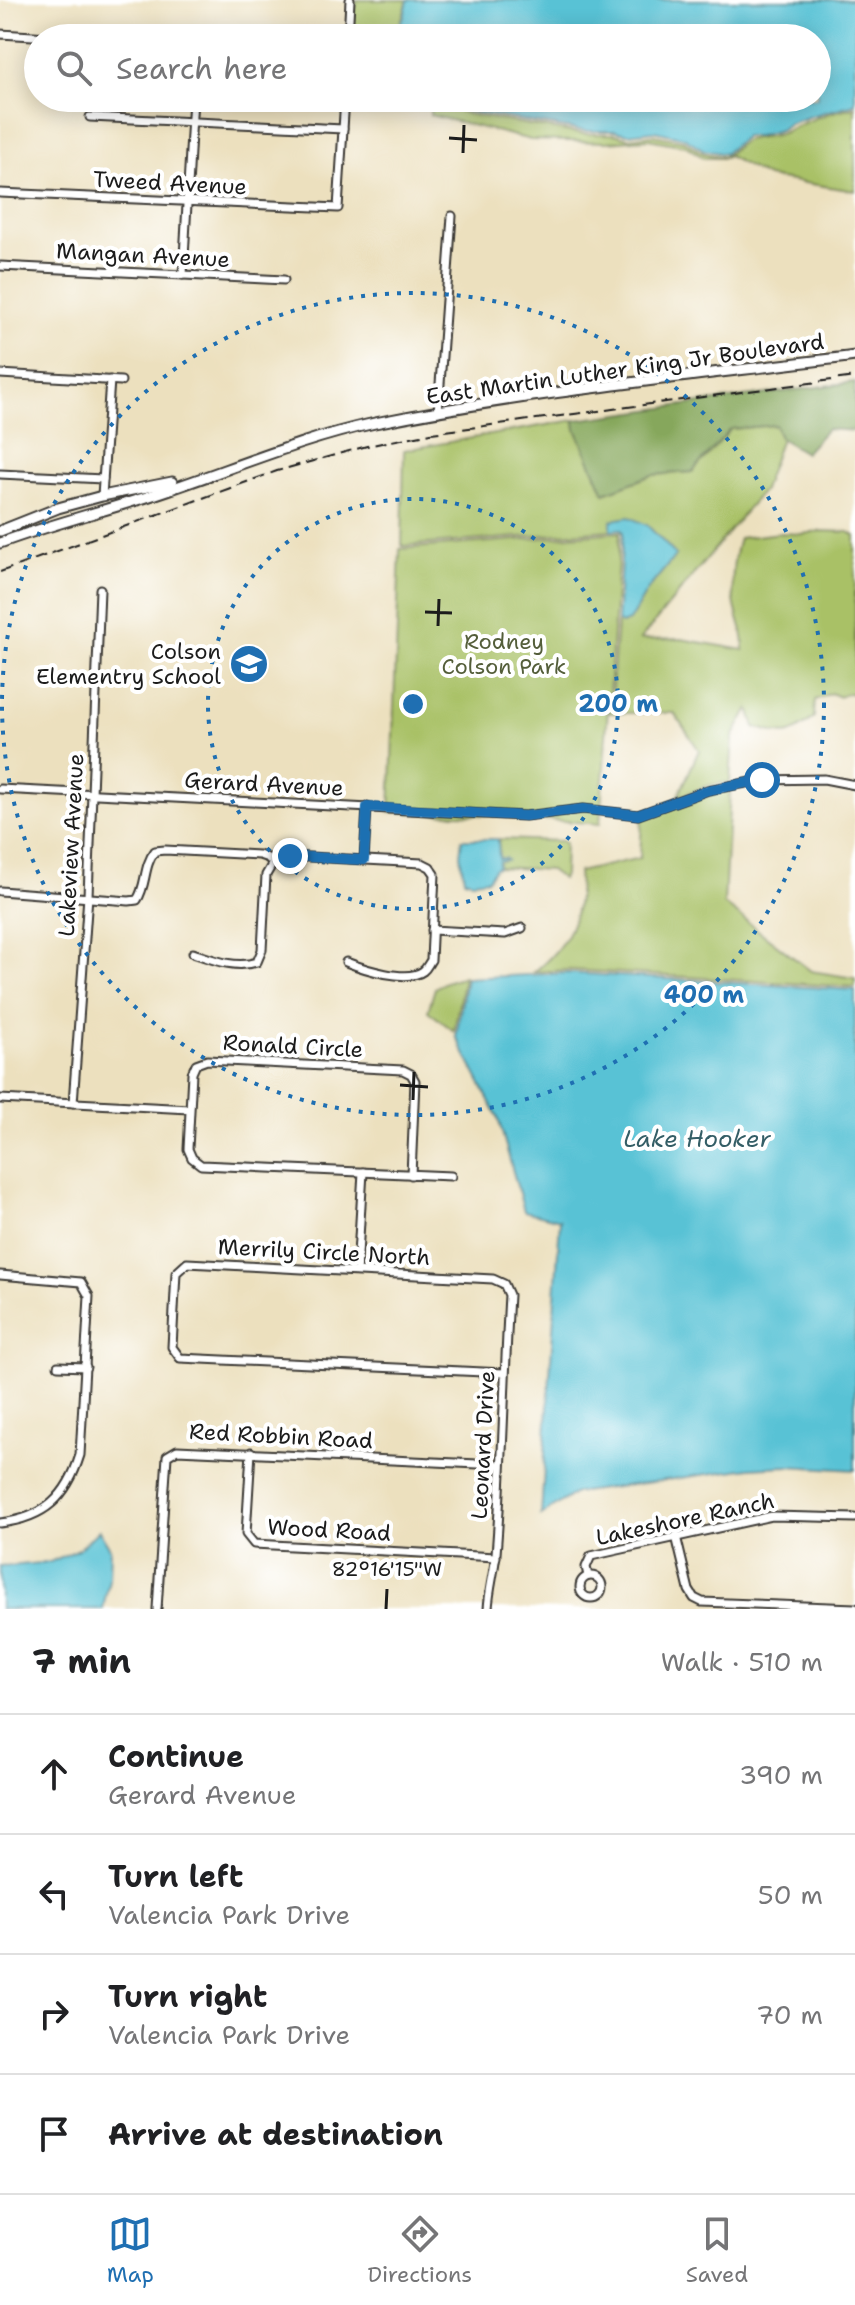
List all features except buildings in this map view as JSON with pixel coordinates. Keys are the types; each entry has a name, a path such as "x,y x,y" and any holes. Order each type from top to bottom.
{"main road":[{"name":"East Martin Luther King Jr Boulevard","path":"211,473 308,441 373,424 512,398 855,356"},
{"path":"0,531 58,508 211,473"},
{"path":"0,543 157,494 211,473"}],"street":[{"path":"349,24 350,0"},
{"path":"0,34 24,35"},
{"path":"183,275 192,112"},
{"path":"90,117 343,129 344,112"},
{"name":"Tweed Avenue","path":"0,193 338,208 343,129"},
{"path":"438,412 452,216"},
{"name":"Mangan Avenue","path":"0,266 284,280"},
{"path":"0,374 121,381"},
{"path":"102,496 110,380"},
{"path":"0,474 103,479"},
{"name":"Lakeview Avenue","path":"73,1103 88,896 100,589"},
{"name":"Gerard Avenue","path":"0,789 525,816 583,809 638,815 708,790 762,780 824,779 855,785"},
{"path":"364,860 367,807"},
{"path":"0,891 137,900 142,893 148,860 155,851 259,855 273,863"},
{"path":"193,953 222,963 246,965 257,962 262,950 266,875 273,863 282,858 422,863 430,867 435,874 431,960 426,970 414,975 372,972 346,962"},
{"path":"432,930 505,934 522,928"},
{"name":"Ronald Circle","path":"411,1175 415,1081 411,1074 403,1070 207,1060 196,1064 192,1073 188,1149 192,1158 201,1165 411,1175 451,1176"},
{"path":"0,1099 189,1109"},
{"path":"357,1271 363,1172"},
{"name":"Merrily Circle North","path":"504,1284 493,1279 187,1263 176,1273 172,1347 180,1358 505,1373"},
{"path":"0,1275 81,1282 89,1296 80,1455 74,1475 64,1492 45,1509 23,1520 0,1523"},
{"name":"Leonard Drive","path":"488,1609 496,1557 509,1295 504,1284"},
{"path":"58,1366 86,1367"},
{"name":"Red Robbin Road","path":"157,1609 167,1456 177,1450 500,1465"},
{"name":"Wood Road","path":"251,1452 246,1534 254,1544 496,1557"},
{"name":"Lakeshore Ranch","path":"588,1576 586,1567 591,1556 676,1536 772,1516 855,1518"},
{"path":"676,1536 689,1590 694,1598 702,1602 855,1608"}],"green space":[{"path":"357,0 408,0 401,24 353,24"},
{"path":"855,107 855,191 767,177 728,156 725,158 704,158 686,146 648,139 606,142 531,140 430,115 430,112 462,112 584,134 614,134 629,138 653,135 684,141 703,153 723,157 748,139 778,135 817,117"},
{"path":"855,382 855,431 827,429 805,453 780,438 775,425 731,429 692,472 652,475 604,493 576,429 575,420"},
{"path":"575,420 576,429 605,493 652,475 692,472 731,429 775,425 781,438 763,490 640,640 681,639 744,650 733,585 733,566 739,538 820,531 849,532 855,536 855,694 839,697 831,693 815,700 814,717 787,734 755,727 749,708 733,737 730,782 707,786 678,797 699,750 674,713 610,713 617,622 629,621 648,589 676,555 647,525 611,520 611,530 402,546 404,450"},
{"name":"Rodney Colson Park","path":"620,532 600,824 487,815 390,812 400,549"},
{"path":"730,790 724,904 811,971 855,978 855,987 570,970 534,972 556,951 570,928 578,902 578,872 640,858 642,818 709,794"},
{"path":"498,839 562,841 565,843 562,879 550,870 498,867 499,861 506,860 499,858"},
{"path":"464,976 454,1031 428,1011 435,988"}],"water":[{"path":"408,0 855,0 855,104 831,110 831,24 400,24"},
{"path":"473,112 825,112 788,124 780,130 745,136 724,154 704,150 685,138 654,131 628,134 585,131"},
{"path":"629,517 647,525 676,555 648,589 629,621 621,624 617,622 623,532 621,529 611,530 611,520"},
{"path":"462,839 498,839 499,858 507,860 499,861 488,879 464,879 460,855"},
{"name":"Lake Hooker","path":"569,973 855,990 855,1470 787,1466 750,1468 575,1493 541,1515 560,1220 524,1211 498,1118 456,1036 466,978"},
{"path":"99,1530 110,1548 109,1579 103,1609 0,1609 0,1567 50,1562 79,1549"}],"railway":[{"path":"0,572 277,471 367,446 431,433 855,377"}],"place":[{"name":"Colson Elementry School","path":"249,664"}],"route":[{"path":"290,856 364,860 367,807 525,816 583,809 638,815 708,790 762,780"}]}
